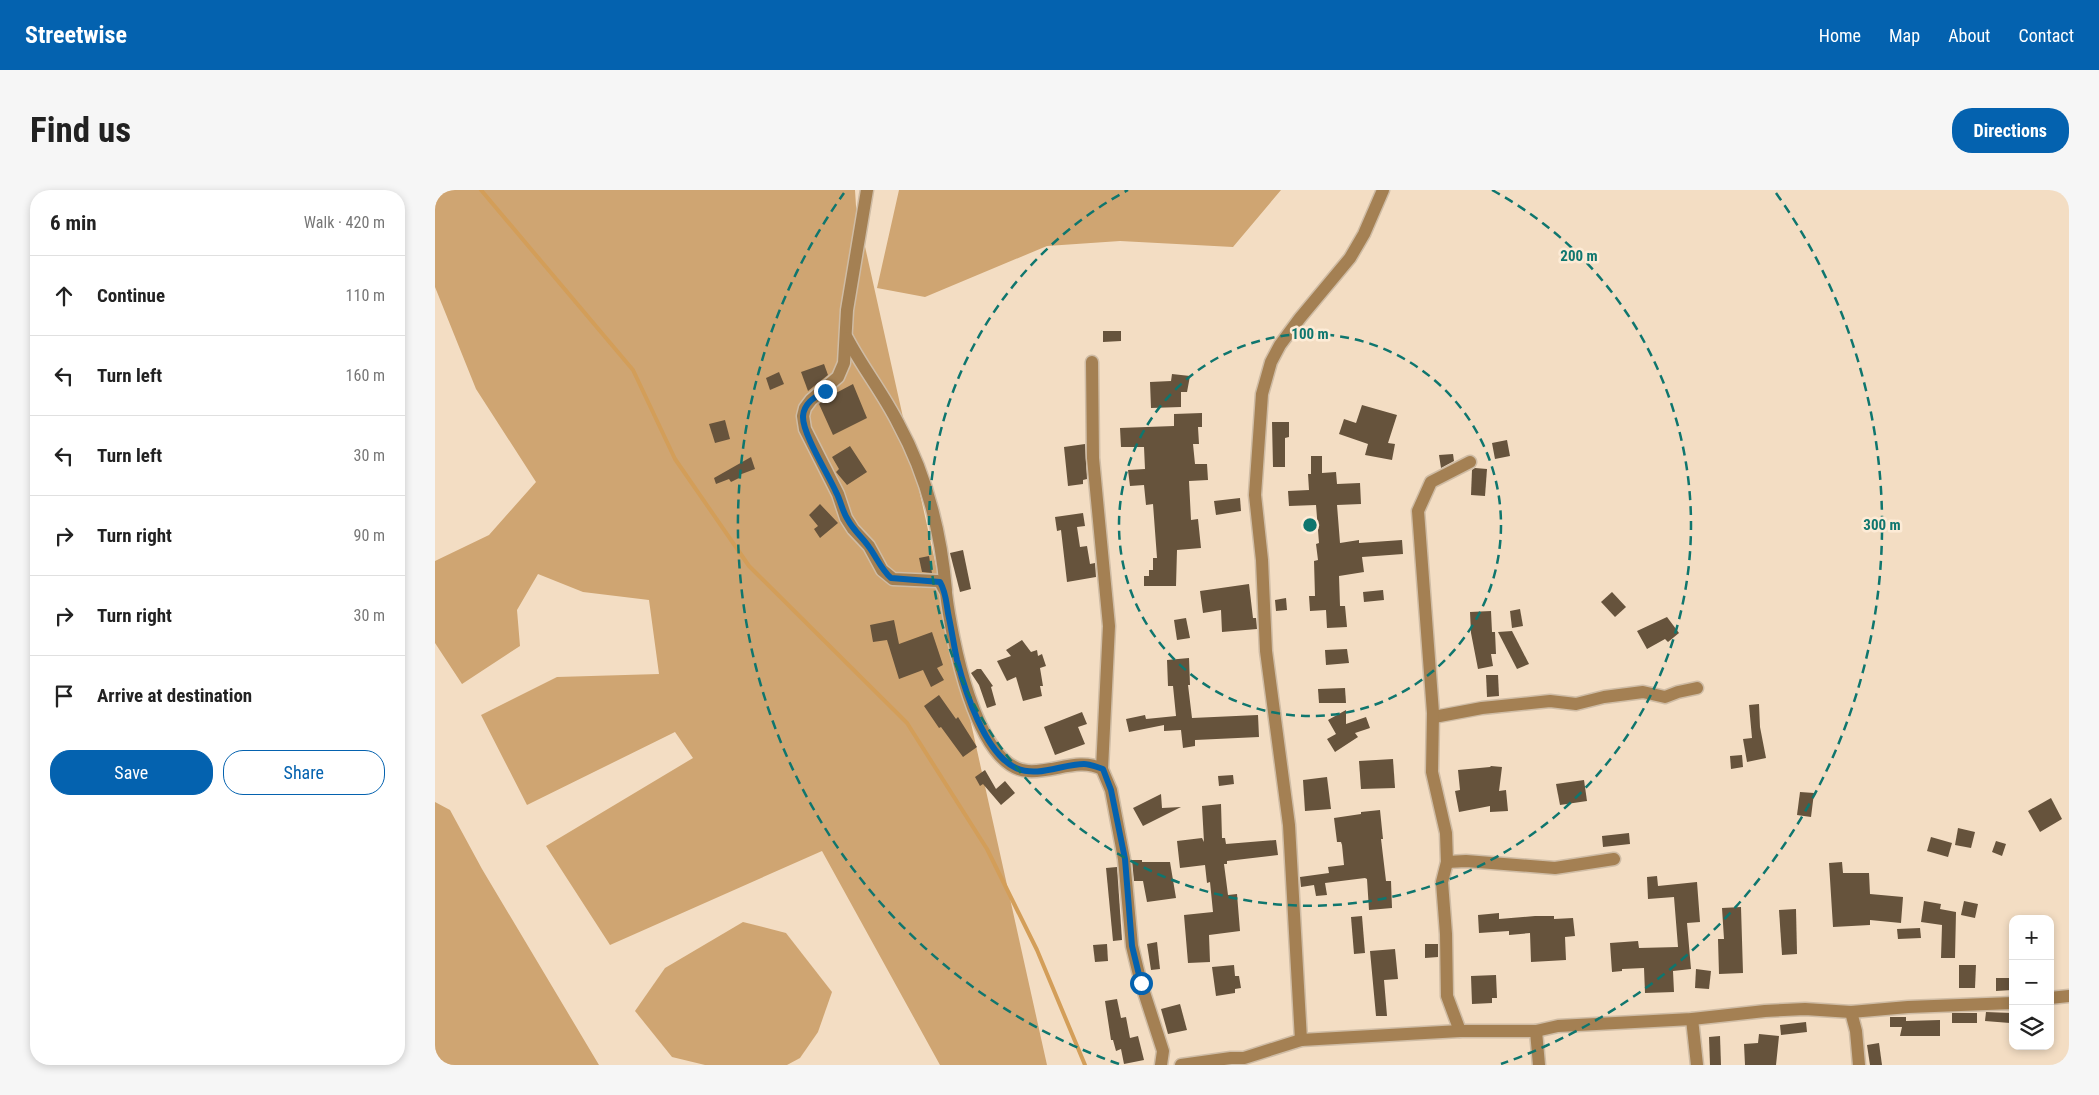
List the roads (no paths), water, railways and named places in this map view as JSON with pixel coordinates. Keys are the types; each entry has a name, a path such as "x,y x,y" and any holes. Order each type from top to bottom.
{"street":[{"path":"867,190 847,310 844,363 838,378 825,391 811,400 805,408 803,416 805,429 838,494 846,518 853,529 869,546 882,570 893,579 937,580 946,593"},
{"path":"1301,1040 1289,825 1266,651 1262,560 1255,495 1262,394 1271,362 1280,345 1350,258 1365,234 1383,190"},
{"path":"846,336 858,359 884,396 896,418 919,471 936,522 957,661 967,694 988,740 1002,758 1016,768 1027,772 1085,763 1103,769"},
{"path":"1092,362 1093,458 1109,626 1103,769 1111,790 1125,859 1132,946 1141,983 1163,1051 1161,1065"},
{"path":"1460,1032 1447,996 1446,934 1441,882 1447,862 1446,833 1432,772 1433,717 1418,512 1431,482 1470,462"},
{"path":"1433,717 1482,708 1550,701 1576,704 1604,697 1643,692 1665,697 1697,688"},
{"path":"1447,862 1475,862 1555,868 1614,859"},
{"path":"2054,998 2069,996"},
{"path":"1181,1065 1244,1058 1301,1040 1460,1032 1536,1031 1559,1026 1692,1019 1765,1011 1851,1012 1908,1007 2009,1003"},
{"path":"1851,1012 1856,1031 1859,1065"},
{"path":"1692,1019 1697,1065"},
{"path":"1536,1031 1539,1065"}],"waterway":[{"path":"481,190 633,370 675,459 749,566 907,723 987,849 1037,950 1085,1065"}]}
